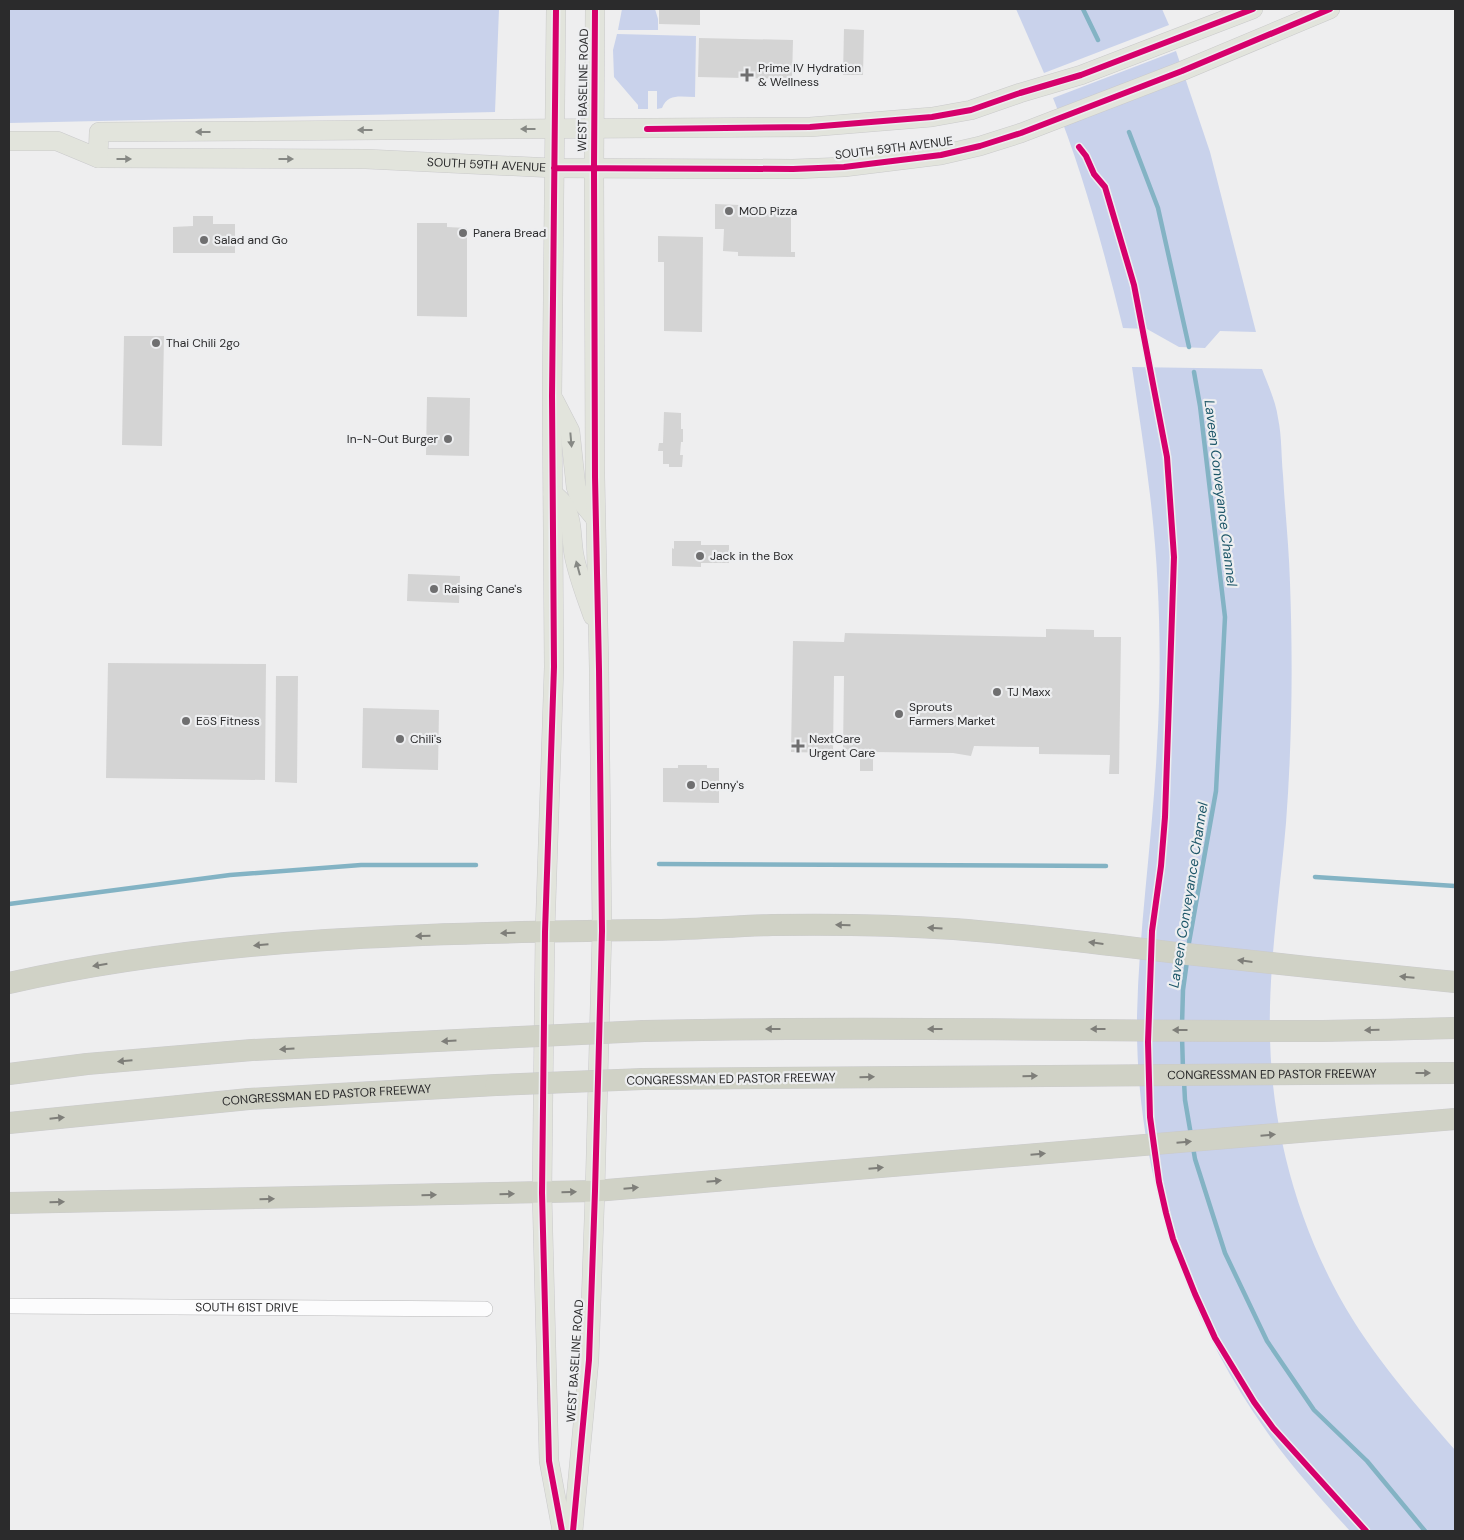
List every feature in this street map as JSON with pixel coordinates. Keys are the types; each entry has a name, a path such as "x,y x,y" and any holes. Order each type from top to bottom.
{"highway":[{"path":"9,983 85,968 220,949 282,943 363,938 787,925 892,925 1032,935 1212,957 1455,982"},
{"path":"9,1074 86,1064 252,1050 644,1031 755,1029 1306,1031 1455,1028"},
{"name":"CONGRESSMAN ED PASTOR FREEWAY","path":"9,1123 249,1099 643,1079 1455,1073"},
{"path":"9,1203 595,1191 1455,1119"}],"main road":[{"path":"554,168 556,9"},
{"name":"WEST BASELINE ROAD","path":"573,1531 589,1360 602,931 595,518 594,129 596,9"},
{"name":"SOUTH 59TH AVENUE","path":"9,141 57,141 99,132 810,127 932,117 971,110 1081,75 1253,9"},
{"name":"SOUTH 59TH AVENUE","path":"57,141 98,158 366,159 554,168 793,169 844,167 941,155 980,146 1182,71 1330,9"},
{"path":"98,158 99,132"},
{"name":"WEST BASELINE ROAD","path":"554,168 552,396 554,667 545,932 542,1193 549,1461 562,1531"},
{"path":"552,396 570,431 578,495 595,518"},
{"path":"552,494 560,499 570,519 574,554 598,631"}],"street":[{"name":"SOUTH 61ST DRIVE","path":"9,1306 485,1309"}],"shaded area":[{"path":"9,9 499,9 495,112 9,123"},
{"path":"622,9 655,9 658,19 658,30 618,30"},
{"path":"1016,9 1162,9 1169,25 1044,73"},
{"path":"617,34 696,36 695,97 671,98 662,108 657,109 657,91 648,91 648,109 638,109 638,105 614,77 613,50"},
{"path":"1176,51 1210,152 1256,332 1220,331 1205,348 1179,347 1147,329 1123,328 1092,212 1074,154 1053,98"},
{"path":"1132,367 1262,369 1276,406 1280,432 1289,556 1292,673 1288,793 1271,985 1270,1039 1275,1103 1296,1196 1319,1256 1333,1285 1359,1330 1374,1351 1455,1450 1455,1531 1350,1531 1286,1458 1237,1386 1210,1337 1188,1287 1169,1234 1155,1181 1144,1127 1138,1071 1138,982 1155,780 1160,652 1153,526"}],"building":[{"path":"659,9 700,9 700,25 659,24"},
{"path":"844,29 864,30 863,75 843,75"},
{"path":"699,38 793,40 792,79 698,77"},
{"path":"715,204 740,205 740,210 791,210 791,252 795,252 795,257 738,256 738,252 723,251 724,229 715,229"},
{"name":"Salad and Go","path":"193,216 213,216 213,224 235,224 235,253 173,253 173,227 193,226"},
{"path":"417,223 447,223 447,227 467,228 467,317 417,316"},
{"path":"658,236 703,237 702,332 664,331 664,262 658,262"},
{"path":"124,336 164,336 162,446 122,445"},
{"name":"In-N-Out Burger","path":"427,397 470,398 469,456 426,455"},
{"path":"664,412 681,413 683,442 681,442 680,455 683,455 682,467 669,467 669,464 663,464 663,451 658,451 659,443 663,443"},
{"name":"Jack in the Box","path":"674,541 701,541 701,545 729,545 729,563 701,563 701,567 672,566"},
{"name":"Raising Cane's","path":"408,574 460,576 459,603 407,601"},
{"path":"1046,629 1094,630 1094,637 1121,637 1119,774 1109,774 1110,755 1039,754 1039,747 974,746 971,756 953,753 873,752 873,771 860,771 860,752 843,751 844,676 834,676 833,753 791,752 793,641 844,642 845,633 1046,637"},
{"name":"EōS Fitness","path":"108,663 266,664 265,780 106,778"},
{"path":"276,676 298,676 297,783 275,782"},
{"name":"Chili's","path":"363,708 439,710 438,770 362,768"},
{"name":"Denny's","path":"678,765 707,765 707,768 719,768 719,803 663,802 663,768 678,768"}],"waterway":[{"name":"Laveen Conveyance Channel","path":"1083,9 1098,40"},
{"name":"Laveen Conveyance Channel","path":"1129,132 1158,208 1189,347"},
{"name":"Laveen Conveyance Channel","path":"1188,948 1216,791 1225,617 1200,406 1194,372"},
{"path":"659,864 1106,866"},
{"path":"9,904 230,875 361,865 476,865"},
{"path":"1315,877 1455,886"},
{"name":"Laveen Conveyance Channel","path":"1182,1025 1183,990 1187,961"},
{"name":"Laveen Conveyance Channel","path":"1182,1036 1183,1070"},
{"name":"Laveen Conveyance Channel","path":"1184,1081 1191,1135"},
{"name":"Laveen Conveyance Channel","path":"1193,1147 1195,1159 1225,1253 1267,1341 1314,1410 1367,1461 1425,1531"}],"cycle path":[{"path":"556,9 552,396 554,667 545,932 542,1193 549,1461 562,1531"},
{"path":"573,1531 589,1360 602,931 595,477 595,9"},
{"path":"647,129 810,127 932,117 971,110 1081,75 1253,9"},
{"path":"554,168 793,169 844,167 941,155 980,146 1021,133 1182,71 1330,9"},
{"path":"1079,147 1086,156 1094,174 1105,187 1134,285 1167,457 1174,557 1165,817 1161,866 1152,931 1148,1042 1150,1117 1159,1182 1173,1239 1215,1338 1254,1402 1273,1428 1366,1531"}],"place":[{"name":"Prime IV Hydration & Wellness","path":"747,75"},
{"name":"MOD Pizza","path":"729,211"},
{"name":"Panera Bread","path":"463,233"},
{"name":"Salad and Go","path":"204,240"},
{"name":"Thai Chili 2go","path":"156,343"},
{"name":"In-N-Out Burger","path":"448,439"},
{"name":"Jack in the Box","path":"700,556"},
{"name":"Raising Cane's","path":"434,589"},
{"name":"TJ Maxx","path":"997,692"},
{"name":"Sprouts Farmers Market","path":"899,714"},
{"name":"EōS Fitness","path":"186,721"},
{"name":"Chili's","path":"400,739"},
{"name":"NextCare Urgent Care","path":"798,746"},
{"name":"Denny's","path":"691,785"}]}
